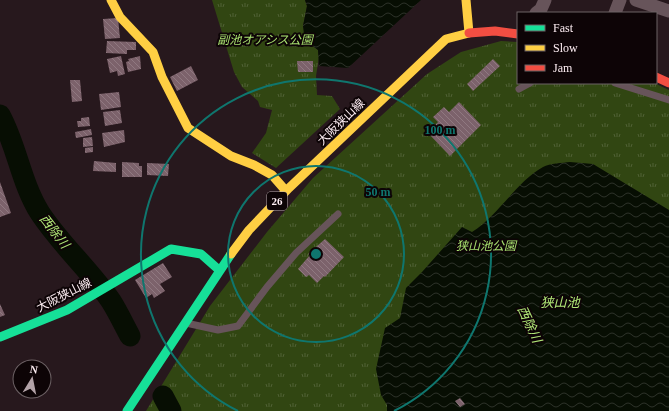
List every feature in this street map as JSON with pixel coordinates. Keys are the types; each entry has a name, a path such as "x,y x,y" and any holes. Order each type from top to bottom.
{"main road":[{"path":"111,0 120,17 153,52 162,77 188,128 231,156 254,165 272,175 286,191"},
{"path":"466,0 469,33"},
{"name":"大阪狭山線","path":"127,411 219,270 249,230 286,191 446,39 469,33 495,31 516,32"},
{"path":"657,77 669,83"},
{"name":"大阪狭山線","path":"0,337 67,310 171,249 201,254 219,270"}],"street":[{"path":"537,12 541,9 545,0"},
{"path":"615,12 620,0"},
{"path":"636,0 669,11"}],"lane":[{"path":"519,89 528,84"},
{"path":"618,84 669,100"},
{"path":"184,323 218,330 238,326 267,287 296,253 338,214"}],"green space":[{"name":"副池オアシス公園","path":"212,0 305,0 307,6 303,26 309,43 318,50 319,57 316,76 317,95 332,96 340,109 276,168 252,153 266,133 272,110 260,107 258,101 242,87 234,72"},
{"name":"狭山池公園","path":"501,41 517,42 517,84 656,84 669,90 669,411 146,411 210,306 267,232 313,178 427,74 461,52"}],"water":[{"path":"305,0 421,0 348,68 319,66 318,50 309,43 305,43 303,26 307,6"},
{"name":"狭山池","path":"570,162 593,164 669,210 669,411 387,411 387,405 381,395 376,369 385,328 400,318 406,288 462,227 472,232 482,225 533,173 546,166"}],"building":[{"path":"118,18 120,38 105,39 103,19"},
{"path":"107,41 136,42 136,50 127,50 127,54 106,53"},
{"path":"121,56 125,74 118,76 117,71 110,73 107,59"},
{"path":"140,56 141,69 128,72 126,62 129,61 128,59"},
{"path":"493,59 500,66 473,91 467,84"},
{"path":"297,61 313,61 313,72 298,72"},
{"path":"191,66 198,80 177,91 170,77"},
{"path":"70,80 80,80 82,101 72,102"},
{"path":"119,92 121,107 101,110 99,94"},
{"path":"459,102 481,125 450,156 428,133 438,122 433,117 444,107 449,112"},
{"path":"120,110 122,123 105,126 103,112"},
{"path":"89,117 90,126 78,127 77,121 81,121 81,118"},
{"path":"91,129 92,135 76,138 75,132"},
{"path":"124,130 125,142 104,147 102,133"},
{"path":"92,137 93,146 83,147 83,138"},
{"path":"93,147 93,152 85,153 85,148"},
{"path":"94,161 116,163 116,172 93,171"},
{"path":"122,162 139,163 139,166 142,166 142,177 122,177"},
{"path":"147,163 169,164 168,176 147,175"},
{"path":"0,182 11,213 0,217"},
{"path":"325,239 344,257 325,277 324,276 317,283 309,275 306,277 298,269 310,255 308,254"},
{"path":"163,263 172,277 160,284 165,291 154,298 152,294 146,298 135,280"},
{"path":"0,304 5,315 0,317"},
{"path":"460,398 465,404 460,407 455,401"}],"waterway":[{"name":"西除川","path":"0,115 11,139 23,177 40,213 48,225 114,305 130,336"},
{"name":"西除川","path":"163,396 171,411"}],"traffic: fast":[{"path":"0,337 67,310 171,249 201,254 219,270"},
{"path":"127,411 231,254"}],"traffic: slow":[{"path":"111,0 120,17 153,52 162,77 188,128 231,156 254,165 272,175 286,191"},
{"path":"231,254 249,230 289,188 446,39 469,33 466,0"}],"traffic: jam":[{"path":"469,33 495,31 517,34"},
{"path":"657,77 669,83"}]}
